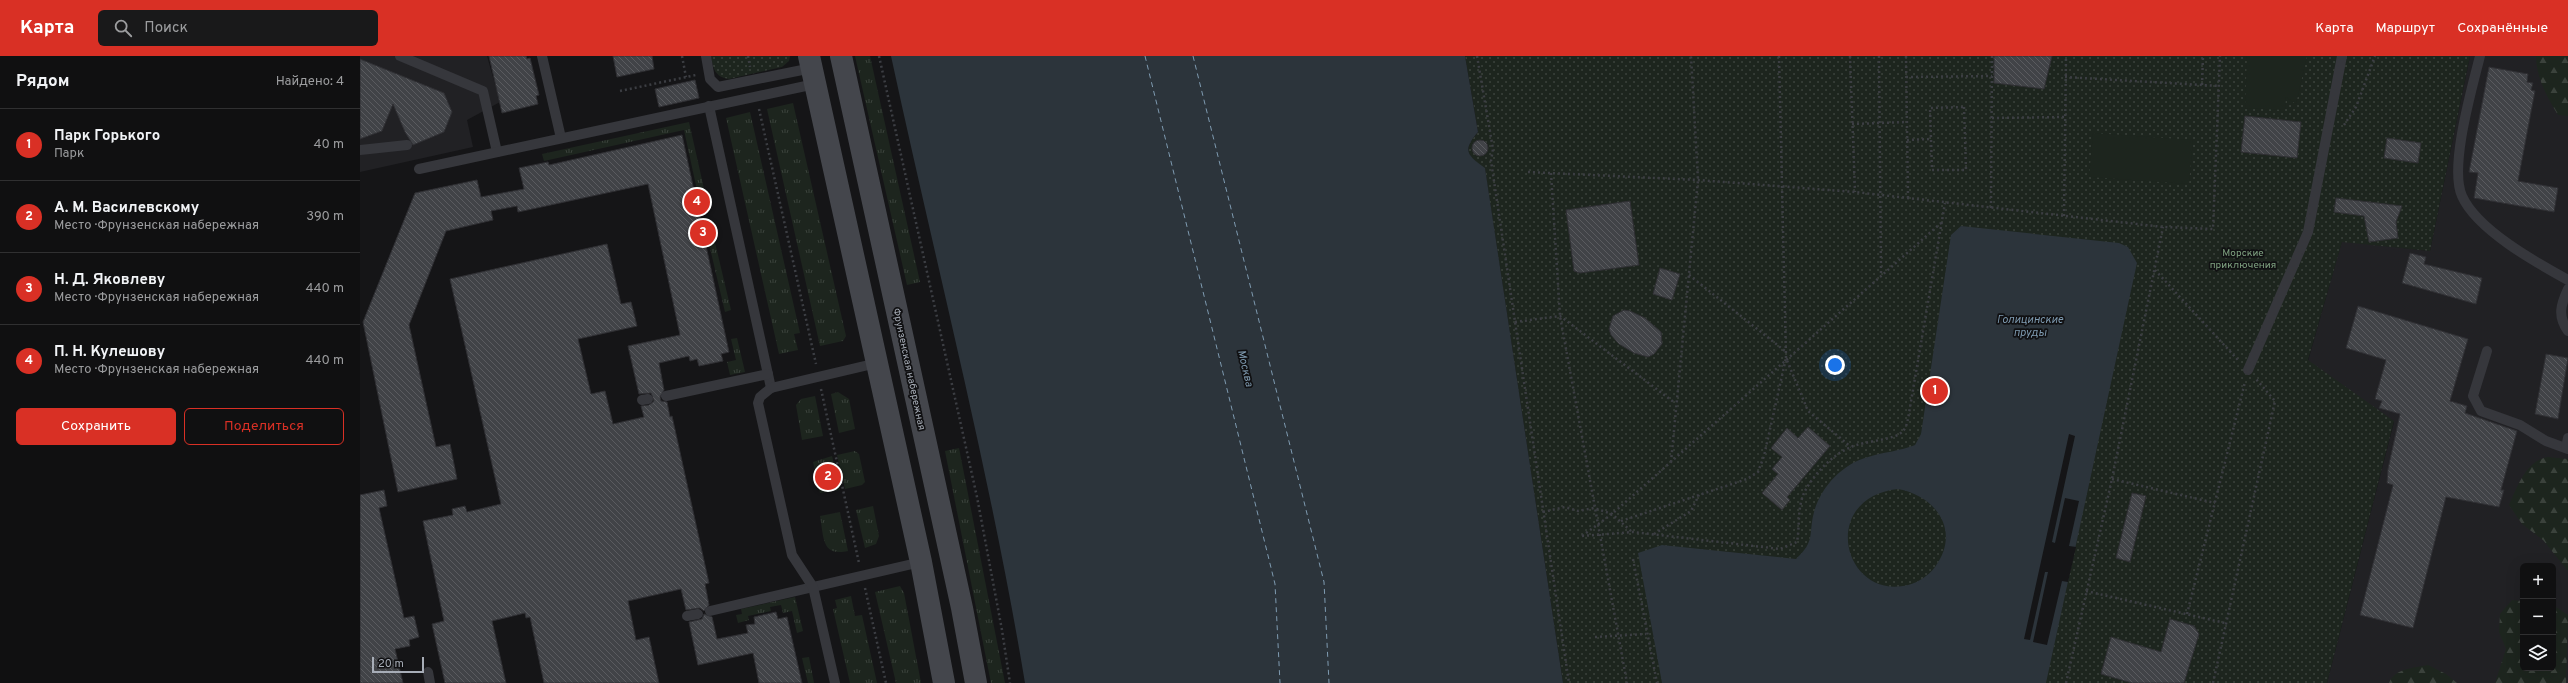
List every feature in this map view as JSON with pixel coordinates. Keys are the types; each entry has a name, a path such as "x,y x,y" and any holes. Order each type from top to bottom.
{"main road":[{"name":"Фрунзенская набережная","path":"841,56 962,608 976,683"},
{"path":"812,69 921,562 944,683"}],"lane":[{"path":"400,56 483,91 497,152"},
{"path":"542,56 561,138"},
{"path":"706,56 710,79 718,87 812,69"},
{"path":"2248,370 2308,232 2342,56"},
{"path":"2480,56 2465,121 2461,149 2458,177 2462,196 2474,215 2522,254 2568,280"},
{"path":"419,169 709,106 812,69"},
{"path":"709,106 771,388"},
{"path":"360,150 407,145"},
{"path":"2568,289 2560,307 2563,324 2568,330"},
{"path":"2487,352 2473,396 2481,411 2520,425 2546,441 2567,445"},
{"path":"835,683 813,587 792,555 758,403 760,397 771,388 877,363"},
{"path":"666,396 768,374"},
{"path":"710,611 921,562"},
{"path":"687,616 698,614"},
{"path":"428,672 430,683"}],"path":[{"path":"682,56 686,77"},
{"path":"879,56 977,497 1002,630 1010,683"},
{"path":"1477,56 1493,148 1491,161 1569,683"},
{"path":"1671,462 1698,180 1691,56"},
{"path":"1779,56 1786,358 1808,411 1851,447"},
{"path":"1850,56 1855,192"},
{"path":"1879,56 1882,196 1881,275"},
{"path":"1906,56 1908,198"},
{"path":"1991,208 1992,56"},
{"path":"2064,216 2064,117 2066,56"},
{"path":"2202,85 2203,56"},
{"path":"1528,172 1698,180 1855,192 2163,227 2213,229 2220,56"},
{"path":"2324,154 2356,106 2375,56"},
{"path":"620,91 700,75"},
{"path":"1906,77 1992,76"},
{"path":"2065,77 2219,86"},
{"path":"1964,107 1966,170 1932,170 1931,139 1930,108 1964,107"},
{"path":"1992,118 2064,117"},
{"path":"1852,124 1907,122"},
{"path":"1908,140 1931,139"},
{"path":"1551,173 1560,316 1626,683"},
{"path":"1941,223 1786,358 1612,514 1582,536 1633,532 1780,549 1797,542 1799,508 1804,492 1825,465 1837,454 1851,447 1893,437 1903,431 1908,419 1945,203"},
{"path":"2066,683 2112,480 2163,227"},
{"path":"2155,270 2275,400 2213,683"},
{"path":"1689,275 1785,352"},
{"path":"1515,322 1560,316 1676,403"},
{"path":"1621,521 1747,479 1758,472 1764,456 1786,358"},
{"path":"2187,614 2248,370"},
{"path":"2112,480 2215,503"},
{"path":"1654,535 1691,511 1699,495"},
{"path":"1543,512 1565,507 1578,511 1594,508 1612,514 1633,532"},
{"path":"1633,559 1646,634 1657,683"},
{"path":"2086,591 2225,623"},
{"path":"1595,637 1646,634"}],"shaded area":[{"path":"360,56 487,56 500,102 467,120 473,147 360,172"},
{"path":"2470,56 2568,56 2568,683 2327,683 2394,422 2308,361 2342,241 2430,251"}],"green space":[{"path":"711,56 790,56 789,61 782,67 729,79 724,78 716,72"},
{"path":"855,56 870,56 920,282 907,285"},
{"name":"Морские приключения","path":"1465,56 2470,56 2430,251 2342,242 2308,360 2394,421 2327,683 1563,683 1485,169 1474,160 1468,148 1478,132"},
{"path":"2247,56 2307,56 2296,104 2286,97 2285,110 2245,108"},
{"path":"2536,56 2568,56 2568,116 2558,115 2550,101 2540,79 2536,64"},
{"path":"793,103 846,336 843,341 820,346 767,109"},
{"path":"750,112 800,333 794,334 798,350 779,354 726,118"},
{"path":"689,122 707,202 700,204 684,130 544,161 542,154"},
{"path":"2093,133 2193,140 2189,184 2089,177"},
{"path":"712,230 731,310 725,312 706,231"},
{"path":"737,338 745,372 730,375 727,362 736,360 731,339"},
{"path":"838,392 849,399 855,429 839,433 831,394"},
{"path":"815,396 823,436 802,440 796,405 801,399"},
{"path":"959,448 1005,683 991,683 945,451"},
{"path":"855,451 859,454 865,482 862,485 845,489 837,455"},
{"path":"832,456 840,490 820,493 813,462"},
{"path":"2548,457 2568,459 2568,571 2543,540 2522,524 2509,505 2519,483 2528,469 2540,459"},
{"path":"873,506 879,536 876,544 865,548 856,510"},
{"path":"840,512 848,551 839,552 833,551 825,544 820,516"},
{"path":"900,586 904,593 921,683 896,683 875,592"},
{"path":"851,596 855,616 862,615 877,683 850,683 833,609 837,608 835,600"},
{"path":"795,597 803,631 797,633 792,611 783,613 781,605 770,607 771,611 748,616 749,620 738,623 736,615 742,614 741,609"},
{"path":"2512,600 2520,601 2520,671 2556,671 2556,607 2568,615 2566,683 2495,683 2506,649 2499,632 2500,614"},
{"path":"809,657 814,683 808,683 802,658"},
{"path":"2428,665 2446,674 2457,683 2389,683 2396,674 2400,672 2411,668"}],"water":[{"name":"Москва","path":"891,56 1465,56 1478,132 1468,148 1474,160 1485,168 1563,683 1025,683 996,525"},
{"name":"Голицинские пруды","path":"1961,226 2119,243 2128,247 2137,263 2046,683 1662,683 1638,553 1662,545 1796,559 1809,542 1812,520 1817,503 1827,485 1841,471 1859,460 1915,445 1921,434 1951,235","holes":["1898,489 1912,493 1924,499 1934,508 1941,518 1945,529 1946,541 1942,554 1935,567 1926,576 1908,585 1886,586 1868,578 1855,564 1849,546 1849,528 1857,510 1873,496"]}],"pier":[{"path":"2069,434 2075,436 2052,542 2055,543 2065,498 2079,501 2069,546 2076,547 2068,582 2062,581 2047,645 2033,642 2048,572 2045,572 2030,640 2024,639"}],"building":[{"path":"489,56 526,56 527,59 530,58 539,95 536,96 538,104 502,113"},
{"path":"613,56 652,56 654,69 617,77"},
{"path":"1994,56 2052,56 2044,89 1994,83"},
{"path":"360,59 444,93 452,112 444,132 413,145 405,132 393,104 382,131 360,139"},
{"path":"2489,67 2528,74 2527,82 2533,83 2531,90 2535,91 2518,181 2558,188 2554,212 2474,198 2478,173 2469,172"},
{"path":"695,80 699,98 659,107 655,89"},
{"path":"2245,116 2301,122 2297,158 2241,152"},
{"path":"682,135 729,352 721,354 723,361 699,366 697,359 690,361 689,356 659,363 664,390 660,397 661,401 667,402 670,417 672,416 709,583 705,584 709,605 704,611 700,608 686,610 681,589 628,601 636,640 649,637 659,683 544,683 530,617 526,618 525,613 492,621 506,683 445,683 432,624 444,621 423,521 453,515 452,509 465,506 467,512 501,504 450,279 607,244 621,304 631,302 637,326 578,339 591,394 605,391 613,424 644,417 641,406 649,405 654,401 651,393 639,394 628,346 680,335 648,184 518,212 517,206 491,211 493,220 446,231 409,325 436,447 450,444 457,479 398,492 363,322 415,193 477,180 481,197 524,189 519,168 548,162 549,165"},
{"path":"2387,138 2421,143 2418,163 2384,158"},
{"path":"1480,140 1487,145 1488,148 1483,155 1480,156 1473,151 1472,148 1477,141"},
{"path":"2336,198 2402,206 2396,222 2398,238 2369,242 2364,216 2334,212"},
{"path":"1630,201 1639,265 1580,273 1574,271 1566,210"},
{"path":"2410,253 2426,257 2424,264 2482,278 2476,304 2402,283"},
{"path":"1660,268 1680,274 1672,300 1653,294"},
{"path":"2358,306 2468,339 2450,401 2467,406 2465,413 2517,431 2501,490 2504,490 2499,507 2446,497 2413,628 2360,615 2393,485 2387,483 2388,469 2400,414 2379,408 2382,401 2375,399 2386,360 2346,348"},
{"path":"1624,310 1630,311 1645,318 1661,332 1662,344 1654,354 1648,357 1634,353 1619,344 1611,335 1609,329 1613,316"},
{"path":"2546,354 2568,358 2558,419 2535,414"},
{"path":"1808,427 1830,446 1787,497 1790,500 1782,510 1762,493 1778,474 1772,469 1782,457 1771,448 1787,428 1798,438"},
{"path":"384,490 387,506 379,508 404,618 414,616 419,637 409,640 410,646 395,649 403,683 360,683 360,495"},
{"path":"2132,493 2146,496 2130,562 2116,558"},
{"path":"776,612 778,619 787,617 802,683 759,683 753,653 698,665 689,622 702,619 704,614 712,617 717,639 748,633 746,625 755,624 754,617"},
{"path":"2170,619 2194,626 2199,634 2184,683 2132,683 2101,674 2111,637 2161,652"}],"ferry route":[{"path":"1145,56 1275,584 1280,683"},
{"path":"1193,56 1324,582 1329,683"}],"place":[{"name":"П. Н. Кулешову","path":"697,202"},
{"name":"Н. Д. Яковлеву","path":"703,233"},
{"name":"Парк Горького","path":"1935,391"},
{"name":"А. М. Василевскому","path":"828,477"}]}
